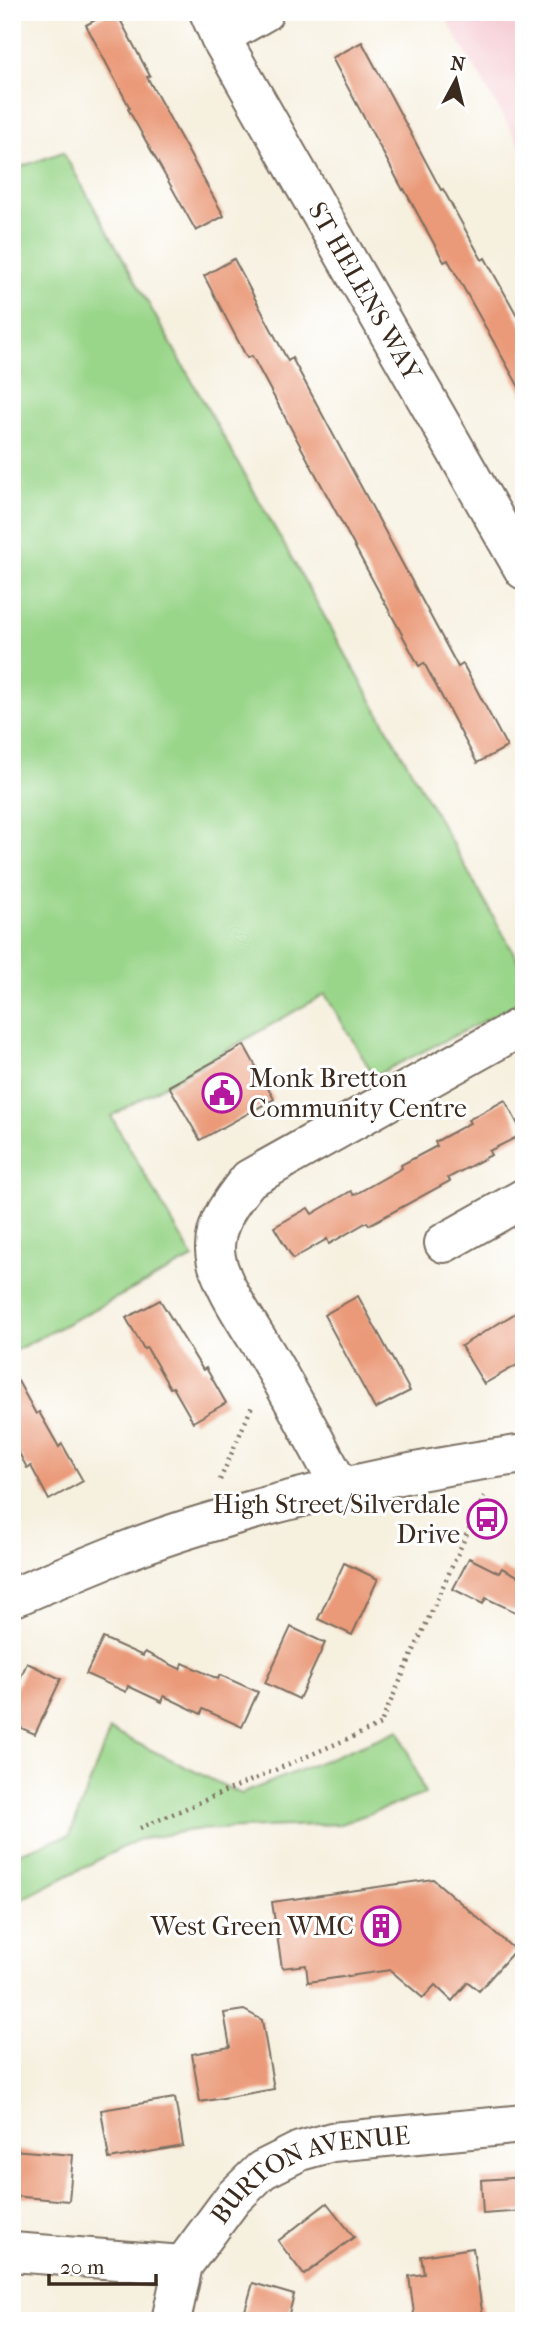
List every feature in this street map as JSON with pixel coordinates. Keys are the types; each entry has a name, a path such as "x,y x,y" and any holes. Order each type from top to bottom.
{"street":[{"path":"215,25 264,12"},
{"name":"ST HELENS WAY","path":"215,25 524,570"},
{"path":"340,1487 219,1272 206,1216 231,1201 249,1179 524,1025"},
{"path":"444,1243 524,1198"},
{"path":"12,1598 200,1525 340,1487 513,1456"},
{"name":"BURTON AVENUE","path":"171,2321 183,2265 233,2198 262,2170 300,2151 332,2143 524,2124"},
{"path":"12,2252 183,2265"}],"path":[{"path":"200,1525 272,1363"},
{"path":"140,1828 380,1725 513,1456"}],"shaded area":[{"path":"442,12 524,12 524,152"}],"green space":[{"path":"63,152 524,971 524,1001 374,1076 325,994 111,1116 193,1258 12,1352 12,170"},
{"path":"110,1730 241,1794 399,1730 425,1794 340,1824 192,1830 137,1840 12,1904 12,1855 70,1835"}],"building":[{"path":"110,12 116,12 150,76 147,77 224,216 196,231 128,109 130,108 86,25"},
{"path":"362,42 441,190 443,189 482,260 485,258 524,328 524,396 448,260 444,262 403,190 332,58"},
{"path":"234,259 288,361 292,358 458,667 463,664 507,747 477,763 424,663 419,666 252,356 247,358 204,276"},
{"name":"Monk Bretton Community Centre","path":"244,1045 274,1099 200,1140 169,1086"},
{"path":"505,1100 523,1134 489,1151 491,1155 448,1178 450,1181 369,1225 367,1222 329,1244 327,1239 293,1259 274,1227 308,1208 312,1214 351,1191 354,1195 437,1146 435,1142 470,1123 468,1120"},
{"path":"358,1296 410,1391 375,1409 324,1315"},
{"path":"160,1300 226,1403 193,1422 173,1387 170,1388 126,1318"},
{"path":"524,1308 524,1361 484,1384 461,1346"},
{"path":"12,1370 36,1414 39,1412 59,1447 62,1444 83,1481 49,1500 31,1466 27,1468 12,1440"},
{"path":"469,1558 499,1573 502,1568 524,1579 524,1616 486,1598 483,1604 453,1589"},
{"path":"344,1563 378,1579 352,1635 318,1619"},
{"path":"291,1627 325,1643 299,1699 265,1683"},
{"path":"103,1638 143,1656 145,1652 180,1669 183,1663 218,1679 220,1675 258,1692 242,1727 203,1709 201,1714 164,1696 162,1702 128,1686 126,1692 86,1674"},
{"path":"27,1663 61,1679 35,1734 12,1724 12,1696"},
{"name":"West Green WMC","path":"433,1879 515,1950 479,1991 468,1982 452,2001 435,1985 423,1998 390,1970 308,1982 306,1965 282,1968 272,1902"},
{"path":"244,2010 262,2020 274,2089 200,2102 192,2054 230,2047 224,2013"},
{"path":"175,2098 183,2146 109,2159 101,2110"},
{"path":"12,2150 73,2155 69,2201 12,2196"},
{"path":"524,2177 524,2211 483,2214 481,2180"},
{"path":"327,2203 354,2237 304,2275 278,2241"},
{"path":"473,2248 483,2318 415,2321 409,2276 424,2274 421,2256"},
{"path":"253,2283 294,2295 287,2321 242,2321"}],"place":[{"name":"Monk Bretton Community Centre","path":"222,1093"},
{"name":"High Street/Silverdale Drive","path":"487,1519"},
{"name":"West Green WMC","path":"381,1926"}]}
